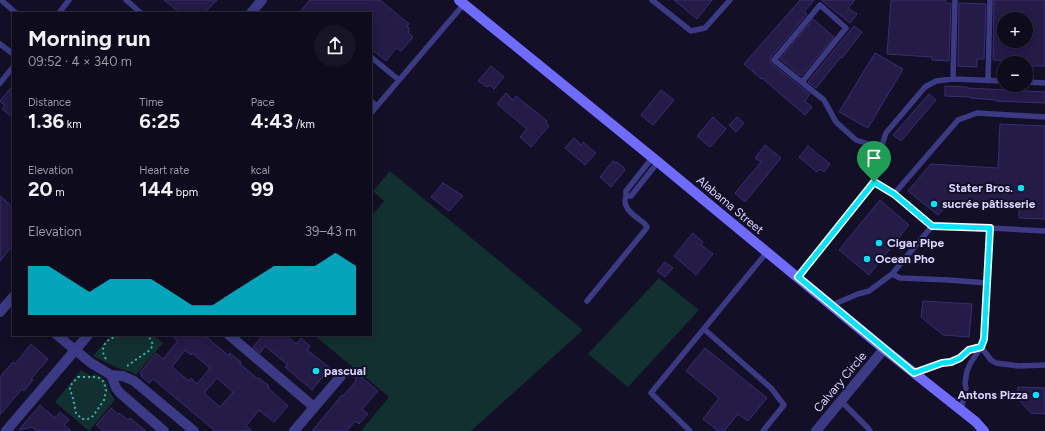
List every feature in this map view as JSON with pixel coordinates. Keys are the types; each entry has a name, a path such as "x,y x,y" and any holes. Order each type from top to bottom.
{"main road":[{"name":"Alabama Street","path":"462,2 884,349 976,422 984,431"}],"street":[{"path":"252,12 262,0"},
{"path":"0,312 12,299"},
{"path":"58,336 91,363 111,375 123,376 134,381 194,431"},
{"path":"10,430 87,336"},
{"path":"230,336 314,407"},
{"name":"Calvary Circle","path":"816,431 884,349"},
{"path":"111,375 116,388 120,393 164,431"},
{"path":"294,431 341,376"}],"lane":[{"path":"1,0 15,12"},
{"path":"59,12 70,0"},
{"path":"126,0 140,12"},
{"path":"652,0 690,31 705,28 730,0"},
{"path":"953,79 955,0"},
{"path":"988,81 990,0"},
{"path":"372,112 462,2"},
{"path":"802,82 846,28 820,5 774,60 824,100 836,122 856,140 881,148"},
{"path":"0,44 12,53"},
{"path":"372,59 399,80"},
{"path":"0,83 12,68"},
{"path":"798,277 874,182 880,162 881,148 886,133 925,87 936,81 953,79 997,81"},
{"path":"1033,82 1045,83"},
{"path":"372,102 377,106"},
{"path":"894,194 958,120 977,114 1045,117"},
{"path":"587,301 646,229 645,224 626,208 624,201 626,191 655,160"},
{"path":"874,182 894,194 932,226 1045,231"},
{"path":"832,305 869,291 892,274 932,226"},
{"path":"961,410 966,388 965,382 967,371 984,339 990,228"},
{"path":"690,431 651,393 767,252"},
{"path":"892,274 900,278 987,283"},
{"path":"704,329 771,388 784,405 763,431"},
{"path":"981,347 991,360 996,363 1019,366 1045,365"},
{"path":"914,373 942,363 951,362 960,358 969,350 981,347"},
{"path":"841,401 870,431"}],"path":[{"path":"106,359 103,354 104,346 110,339 120,336"},
{"path":"125,367 150,350 153,345 147,336"},
{"path":"78,377 94,377 99,378 104,382 106,391 104,400 93,416 88,419 82,419 76,413 73,398 70,386 78,377"}],"green space":[{"path":"390,171 583,330 471,431 361,431 389,397 315,336 372,336 372,215 384,201 373,191"},
{"path":"659,278 699,310 628,387 588,354"},
{"path":"110,336 154,336 163,343 136,375 93,356"},
{"path":"81,370 91,376 94,374 100,376 106,381 115,400 89,431 55,402"}],"building":[{"path":"164,0 217,0 205,12 179,12"},
{"path":"310,0 380,0 409,24 407,26 410,29 408,32 413,37 401,51 396,48 386,61 372,50 372,12 300,12"},
{"path":"674,0 712,0 697,19"},
{"path":"800,0 814,0 804,12 807,14 770,60 771,63 810,94 805,101 812,107 805,115 744,64"},
{"path":"821,0 855,0 848,8 857,14 850,23"},
{"path":"891,0 946,0 946,3 951,3 949,61 932,60 932,57 887,54"},
{"path":"994,0 1045,0 1045,66 1033,66 1033,56 997,56 997,60 993,60"},
{"path":"959,3 986,4 984,59 977,59 977,67 958,66"},
{"path":"813,19 834,37 801,76 780,59"},
{"path":"854,26 862,32 816,88 808,82"},
{"path":"875,53 903,69 868,128 839,112"},
{"path":"491,66 504,77 494,89 490,85 487,87 478,81"},
{"path":"12,86 12,117 2,109 5,106 0,101"},
{"path":"945,86 997,90 997,92 1045,92 1045,103 996,101 970,97 945,96"},
{"path":"661,90 674,100 653,125 641,115"},
{"path":"506,93 513,100 516,96 547,121 546,123 549,126 531,147 520,137 527,129 497,104"},
{"path":"929,94 936,100 901,141 893,135"},
{"path":"713,117 726,129 710,147 697,136"},
{"path":"737,117 744,123 736,132 729,125"},
{"path":"1000,124 1045,126 1045,219 1019,218 1019,209 947,205 938,215 908,191 931,164 998,168"},
{"path":"574,138 581,145 583,142 596,153 585,165 565,148"},
{"path":"765,145 781,158 745,202 735,193 761,162 755,158"},
{"path":"808,146 830,164 824,172 820,169 817,172 799,157"},
{"path":"613,161 616,163 617,162 625,170 611,187 600,177"},
{"path":"443,183 463,196 449,211 431,197"},
{"path":"0,196 12,206 12,246 0,261"},
{"path":"880,200 909,225 869,275 839,250"},
{"path":"693,233 703,242 701,245 713,254 696,275 674,256"},
{"path":"665,262 673,268 665,277 657,271"},
{"path":"923,301 972,304 969,337 943,335 921,317"},
{"path":"172,336 205,336 229,356 230,353 241,362 240,364 269,386 268,388 288,406 274,422 259,410 246,426 252,431 215,431 153,379 149,383 141,376 142,374 140,373 156,353 163,359 178,341","holes":["185,350 191,355 192,353 210,368 197,384 191,378 189,381 172,367","217,378 233,392 220,407 204,393"]},
{"path":"262,336 287,336 296,344 301,338 310,346 307,350 330,368 312,390 285,367 288,365 265,346 260,353 253,347"},
{"path":"31,344 48,359 31,379 33,380 24,391 22,389 0,415 0,377 13,362 15,364"},
{"path":"705,348 767,398 748,421 738,414 724,431 718,431 703,419 719,398 686,371"},
{"path":"353,370 378,391 362,409 368,414 359,424 355,421 347,431 312,431 342,395 343,396 356,381"},
{"path":"1018,387 1045,388 1045,414 1031,413 1017,398"},
{"path":"40,405 55,418 60,412 69,420 64,425 71,431 37,431 32,427 19,430"},
{"path":"111,408 128,420 130,418 146,431 103,431 96,425"}],"place":[{"name":"Stater Bros.","path":"1021,188"},
{"name":"sucrée pâtisserie","path":"934,204"},
{"name":"Cigar Pipe","path":"879,243"},
{"name":"Ocean Pho","path":"867,259"},
{"name":"pascual","path":"316,371"},
{"name":"Antons Pizza","path":"1036,395"}],"route":[{"path":"874,182 894,194 932,226 990,228 984,339 981,347 969,350 960,358 951,362 942,363 914,373 798,277 874,182"}]}
